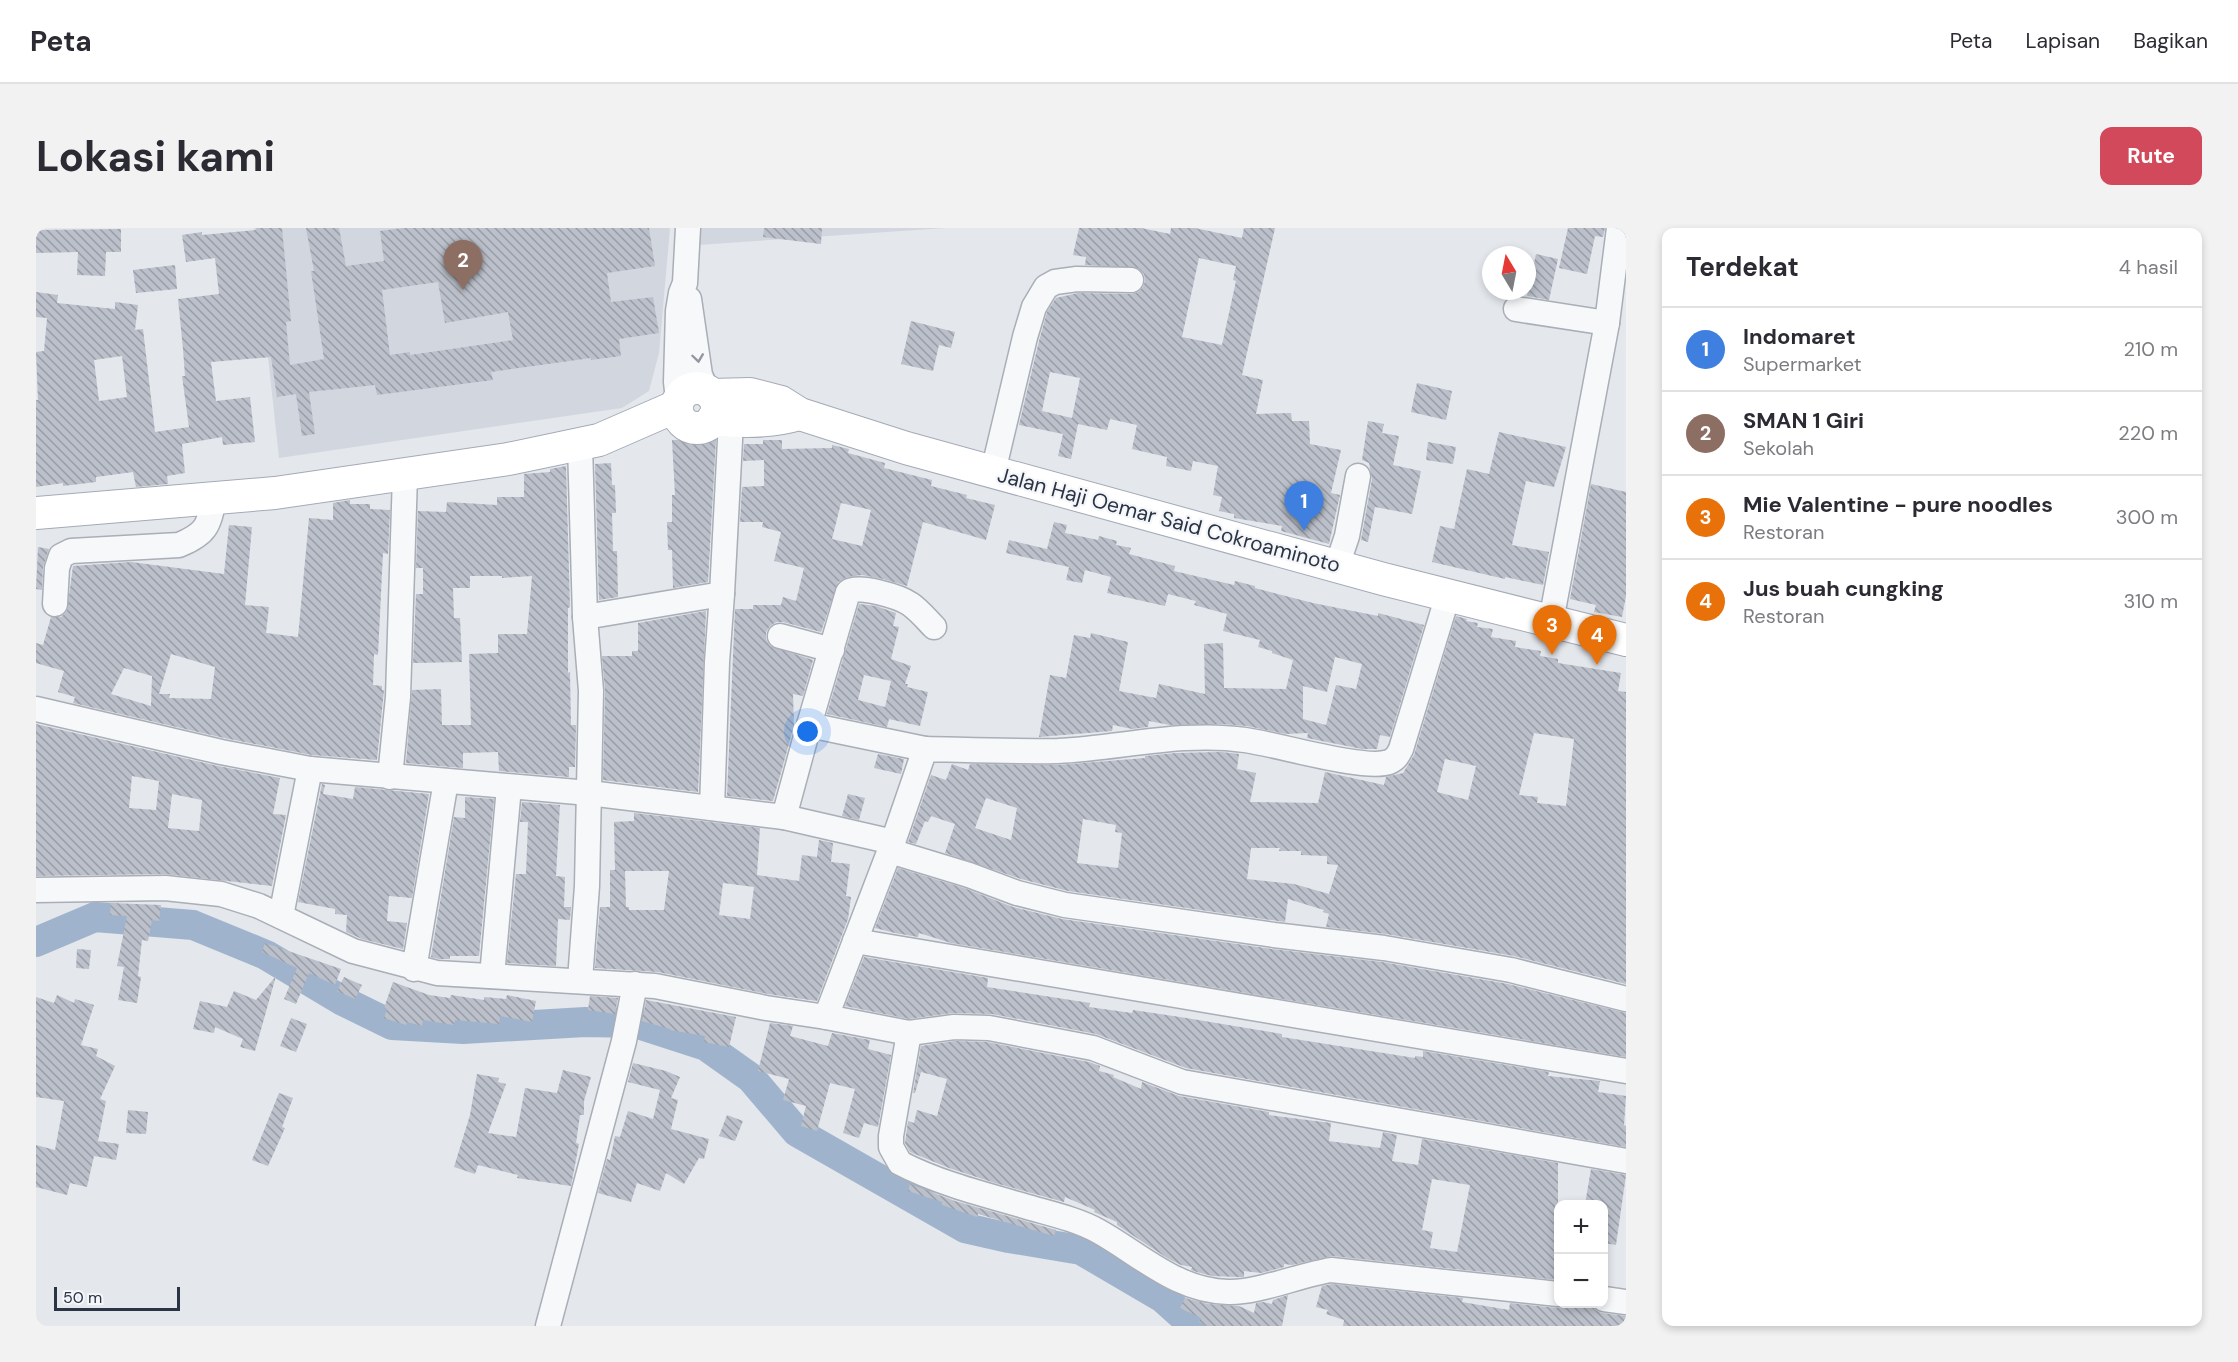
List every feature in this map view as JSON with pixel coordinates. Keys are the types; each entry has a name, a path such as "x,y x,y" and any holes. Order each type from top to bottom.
{"main road":[{"name":"Jalan Haji Oemar Said Cokroaminoto","path":"36,513 310,489 508,459 590,443 701,408 785,418 800,414 906,448 993,472 1337,566 1626,640"}],"street":[{"path":"688,228 685,283 678,311 676,382 701,408 722,594 717,662 712,808"},
{"path":"1551,621 1606,323 1619,228"},
{"path":"993,472 1025,337 1034,307 1046,287 1055,282 1077,279 1131,279"},
{"path":"1516,309 1606,323"},
{"path":"580,980 587,886 591,691 585,617 590,443"},
{"path":"390,777 398,697 405,475"},
{"path":"1337,566 1347,536 1358,476"},
{"path":"55,604 57,568 61,556 71,551 179,545 194,539 206,529 214,498"},
{"path":"784,817 848,592 853,588 863,588 910,603 934,627"},
{"path":"585,617 722,594"},
{"path":"809,725 925,749 1058,751 1184,736 1208,736 1246,740 1364,763 1386,763 1397,757 1401,749 1448,595"},
{"path":"780,636 832,650"},
{"path":"36,709 221,752 310,769 589,793 784,817 891,846 1017,893 1065,905 1274,936 1384,948 1511,970 1626,999"},
{"path":"826,1017 925,749"},
{"path":"281,916 310,769"},
{"path":"414,969 446,782"},
{"path":"492,976 509,787"},
{"path":"36,890 165,888 221,894 259,906 353,951 414,969 455,975 580,980 634,994 655,986 909,1033 954,1027 989,1028 1093,1048 1182,1083 1626,1161"},
{"path":"855,941 1626,1071"},
{"path":"548,1326 624,1041 634,994"},
{"path":"909,1033 891,1136 891,1146 900,1163 970,1190 1072,1219 1097,1231 1167,1275 1188,1285 1230,1292 1331,1270 1554,1294"},
{"path":"1608,1300 1626,1302"}],"shaded area":[{"path":"254,228 670,228 659,353 649,391 622,408 279,458"},
{"path":"699,228 945,228 698,245"}],"building":[{"path":"256,228 282,228 291,321 286,322 290,365 324,359 311,271 314,271 306,228 339,228 346,266 384,261 380,231 402,228 649,228 655,266 607,273 611,302 653,297 659,333 619,339 621,356 491,372 493,380 377,395 375,385 309,392 315,434 302,436 296,394 277,397 271,357 211,362 216,401 250,397 255,442 223,445 222,437 182,444 185,473 167,476 168,484 136,487 133,472 96,477 96,482 36,487 36,400 38,400 36,352 44,351 47,318 36,317 36,292 58,295 57,303 115,309 115,302 138,305 135,330 143,329 155,432 189,427 182,376 185,376 178,299 219,294 215,258 186,262 182,235 256,230","holes":["438,282 445,323 508,312 513,340 410,355 410,352 390,355 382,290","122,356 127,397 99,401 94,360"]},
{"path":"764,228 822,228 821,244 763,237"},
{"path":"1079,228 1141,228 1170,234 1171,228 1195,228 1242,238 1244,228 1275,228 1242,375 1263,380 1256,414 1291,413 1292,421 1309,421 1310,444 1341,450 1331,493 1340,495 1329,544 1281,531 1282,526 1234,518 1234,514 1219,511 1222,497 1213,495 1218,466 1193,461 1191,471 1166,466 1167,457 1132,449 1137,425 1110,419 1107,430 1078,424 1071,459 1058,456 1063,434 1019,425 1047,312 1056,298 1078,293 1131,294 1138,292 1145,281 1144,274 1138,268 1085,265 1086,257 1073,255","holes":["1199,258 1236,266 1233,280 1236,281 1222,345 1182,337","1050,372 1080,378 1072,418 1042,411"]},
{"path":"1568,228 1605,228 1603,237 1595,236 1587,274 1559,268"},
{"path":"121,229 121,252 106,252 105,276 77,275 78,252 36,253 36,230"},
{"path":"1536,254 1558,259 1549,300 1536,298"},
{"path":"175,265 177,289 136,293 133,270"},
{"path":"911,321 955,332 951,348 939,345 933,371 901,364"},
{"path":"1417,383 1452,391 1446,420 1411,412"},
{"path":"1368,421 1384,424 1382,433 1399,436 1393,465 1421,471 1412,514 1375,507 1368,542 1361,540 1372,479 1369,463 1362,460"},
{"path":"1499,432 1566,447 1554,487 1526,481 1512,545 1549,552 1543,585 1505,577 1505,579 1432,562 1440,526 1454,529 1467,469 1489,474"},
{"path":"716,439 708,582 673,588 672,550 668,550 667,522 672,522 672,495 675,495 672,440"},
{"path":"763,440 782,440 782,449 832,448 832,445 849,449 848,453 885,463 884,468 932,480 931,486 995,505 986,540 923,522 907,586 862,575 848,577 838,582 821,632 783,622 776,622 770,626 766,632 766,639 770,646 813,660 803,696 793,694 794,726 773,801 727,796 735,609 753,609 753,605 781,605 783,597 796,601 804,568 774,561 781,532 762,527 763,522 740,522 742,487 764,486 764,460 743,461 744,444 763,444","holes":["841,503 871,510 862,546 832,539"]},
{"path":"1428,442 1456,447 1453,464 1426,460"},
{"path":"611,463 612,485 615,485 616,513 612,513 613,551 617,551 618,597 599,600 595,464"},
{"path":"566,466 570,607 568,608 568,673 570,672 571,725 576,725 575,767 569,767 569,777 499,771 498,752 463,753 463,768 406,763 412,690 441,689 442,725 471,725 469,654 498,653 498,634 527,634 532,576 502,578 502,576 470,576 470,588 453,588 454,618 460,618 462,662 413,663 416,594 423,594 423,568 416,568 418,511 446,512 447,502 497,505 497,497 524,497 524,474 550,472 550,469"},
{"path":"1591,484 1626,492 1626,596 1622,617 1594,612 1596,605 1570,599"},
{"path":"350,500 350,504 370,504 370,509 390,510 388,554 383,553 378,655 374,654 373,685 382,686 384,690 377,760 312,755 224,738 73,703 75,697 58,692 64,671 36,663 36,643 43,645 51,617 61,617 67,611 73,566 131,562 224,574 229,525 252,527 245,605 269,607 266,633 298,637 309,518 333,520 333,503","holes":["171,654 215,667 211,699 169,698 170,694 159,694","124,668 152,676 151,706 111,694"]},
{"path":"1054,522 1067,525 1065,533 1098,540 1099,536 1117,541 1116,545 1131,548 1129,554 1175,566 1174,571 1234,585 1235,581 1313,603 1378,616 1378,613 1424,625 1390,737 1380,735 1377,749 1362,749 1307,738 1308,733 1286,734 1247,726 1170,725 1149,721 1148,727 1132,729 1113,725 1112,731 1039,737 1050,675 1066,678 1074,635 1090,638 1091,633 1128,642 1119,691 1156,698 1159,684 1205,694 1204,644 1223,643 1224,688 1286,689 1293,660 1258,647 1260,640 1223,631 1227,614 1194,605 1196,601 1168,594 1165,606 1107,593 1111,577 1085,570 1082,583 1066,580 1069,567 1006,553 1009,540 1047,549","holes":["1335,657 1362,664 1356,689 1336,685 1326,725 1303,719 1303,686 1327,692"]},
{"path":"38,547 49,549 43,567 42,590 36,589"},
{"path":"859,604 876,606 896,613 893,626 899,627 891,659 911,666 905,684 908,684 907,687 928,692 920,726 889,719 887,727 827,714","holes":["864,675 891,681 885,707 858,700"]},
{"path":"706,611 698,792 603,780 605,691 602,656 632,656 632,651 638,651 638,623"},
{"path":"1456,616 1478,623 1477,627 1493,629 1491,637 1516,641 1515,647 1541,651 1540,656 1558,659 1558,663 1621,673 1618,691 1626,692 1626,984 1514,956 1386,934 1326,927 1329,914 1323,912 1324,910 1288,899 1285,922 1068,891 1021,879 945,853 955,824 931,816 928,822 925,821 916,844 908,842 931,775 946,780 952,764 968,770 970,764 1058,765 1145,758 1145,756 1176,753 1221,752 1239,754 1237,769 1256,773 1250,802 1318,803 1325,772 1384,785 1386,777 1403,773 1414,755","holes":["1534,733 1574,739 1566,806 1537,803 1538,797 1519,795","1445,759 1476,766 1468,800 1437,792","986,798 1017,808 1011,840 975,828","1083,819 1116,825 1115,832 1122,833 1118,868 1077,863","1251,848 1280,848 1279,851 1301,851 1301,855 1327,856 1327,864 1338,865 1329,894 1294,884 1247,879"]},
{"path":"36,724 280,778 273,814 286,815 272,886 165,874 36,876","holes":["132,776 159,781 156,810 129,808","172,794 202,800 199,831 168,828"]},
{"path":"878,754 904,759 901,774 874,768"},
{"path":"322,784 325,785 323,794 353,799 355,787 429,794 412,898 389,896 387,921 407,923 403,949 362,939 346,932 347,915 335,914 335,909 298,902"},
{"path":"848,794 865,798 859,820 842,816"},
{"path":"465,797 494,799 479,956 450,956 450,959 439,959 431,957 454,817 465,818"},
{"path":"522,802 560,805 556,876 565,877 564,907 571,907 570,920 558,919 556,966 507,963 516,874 526,874 528,822 520,822"},
{"path":"634,813 760,828 757,875 799,881 802,855 817,857 819,840 833,843 831,862 850,864 846,896 851,897 848,919 817,1001 768,994 658,972 595,968 600,907 610,907 610,870 615,870 614,822 634,821","holes":["625,871 669,871 664,910 629,910 629,907 626,907","723,883 754,887 750,919 719,915"]},
{"path":"898,868 964,888 1013,907 1062,919 1382,962 1508,984 1626,1013 1626,1057 951,943 919,933 918,937 875,928"},
{"path":"111,903 161,905 159,921 152,920 148,941 142,940 138,976 141,977 137,1003 118,1000 124,967 117,966 127,916 110,915"},
{"path":"265,943 341,969 335,985 309,973 296,1004 284,999 297,968 262,952"},
{"path":"77,949 91,950 89,969 76,968"},
{"path":"864,957 988,978 987,987 1090,1003 1089,1007 1132,1013 1133,1010 1180,1017 1282,1034 1282,1037 1415,1058 1415,1056 1423,1057 1423,1051 1549,1072 1548,1076 1600,1081 1598,1092 1626,1096 1624,1125 1626,1126 1626,1147 1186,1068 1096,1034 992,1014 952,1013 909,1019 845,1006"},
{"path":"276,976 255,1051 240,1047 243,1039 215,1027 214,1033 193,1029 200,1001 227,1007 234,991 256,1000"},
{"path":"344,977 362,985 355,999 337,991"},
{"path":"393,982 429,995 450,998 451,995 484,1000 484,997 506,999 507,995 536,1001 532,1022 500,1016 499,1024 455,1020 454,1025 423,1020 422,1026 407,1022 406,1025 384,1018 387,1009 384,1008"},
{"path":"57,995 74,1003 75,999 94,1005 81,1045 98,1049 96,1056 115,1066 100,1099 106,1101 98,1141 119,1144 116,1160 94,1156 87,1187 70,1183 67,1195 36,1187 36,1145 55,1150 64,1101 36,1097 36,997 54,1003"},
{"path":"590,996 618,998 615,1014 588,1010"},
{"path":"646,1000 736,1017 729,1047 704,1042 705,1036 670,1030 642,1021"},
{"path":"291,1018 307,1024 296,1052 280,1046"},
{"path":"770,1023 793,1026 790,1036 828,1046 832,1033 870,1040 868,1049 891,1055 878,1127 864,1123 859,1138 843,1133 855,1089 830,1083 817,1131 801,1126 806,1106 783,1100 789,1079 758,1071"},
{"path":"955,1041 987,1042 1089,1062 1100,1066 1099,1071 1114,1075 1113,1077 1141,1089 1142,1082 1179,1096 1269,1112 1269,1115 1331,1123 1329,1141 1380,1148 1383,1132 1397,1135 1392,1161 1418,1165 1422,1139 1558,1163 1558,1200 1554,1200 1554,1280 1332,1256 1292,1265 1284,1264 1284,1267 1261,1273 1244,1271 1244,1277 1212,1276 1191,1270 1192,1267 1181,1265 1167,1258 1117,1225 1117,1222 1065,1197 1064,1202 995,1183 910,1152 905,1143 908,1121 914,1123 917,1110 937,1116 947,1079 921,1072 915,1093 913,1093 921,1046","holes":["1432,1179 1470,1185 1457,1252 1430,1248 1433,1232 1422,1230"]},
{"path":"633,1063 680,1077 671,1098 678,1100 671,1129 709,1139 704,1159 699,1158 684,1184 666,1173 660,1191 637,1183 631,1202 598,1193 607,1159 610,1160 615,1136 620,1137 628,1111 653,1119 660,1090 628,1082"},
{"path":"563,1070 591,1077 584,1101 584,1115 580,1115 576,1143 579,1144 571,1186 517,1178 518,1175 478,1165 475,1174 454,1167 470,1115 477,1074 499,1078 498,1082 506,1084 488,1133 516,1137 525,1088 557,1093"},
{"path":"279,1093 293,1098 282,1127 285,1128 268,1166 252,1160"},
{"path":"128,1110 148,1112 146,1134 126,1133"},
{"path":"727,1115 743,1121 735,1141 719,1136"},
{"path":"1591,1169 1626,1175 1616,1245 1608,1244 1608,1200 1586,1200"},
{"path":"910,1184 955,1201 1056,1230 1054,1236 978,1214 977,1217 942,1205 942,1202 908,1191"},
{"path":"1332,1284 1463,1298 1462,1302 1509,1310 1510,1303 1554,1308 1594,1308 1602,1313 1626,1316 1626,1326 1343,1326 1344,1320 1326,1314 1328,1310 1316,1307 1322,1286"},
{"path":"1288,1295 1282,1326 1207,1326 1199,1322 1201,1318 1180,1308 1185,1298 1208,1304 1239,1306 1254,1313 1256,1303 1272,1304 1273,1300"}],"waterway":[{"path":"36,942 95,917 193,925 266,955 343,1001 392,1025 463,1029 585,1022 635,1023 706,1046 751,1078 797,1132 965,1228 1081,1250 1163,1298 1194,1326"}],"place":[{"name":"SMAN 1 Giri","path":"463,290"},
{"name":"Indomaret","path":"1304,531"},
{"name":"Mie Valentine - pure noodles","path":"1552,655"},
{"name":"Jus buah cungking","path":"1597,665"}]}
